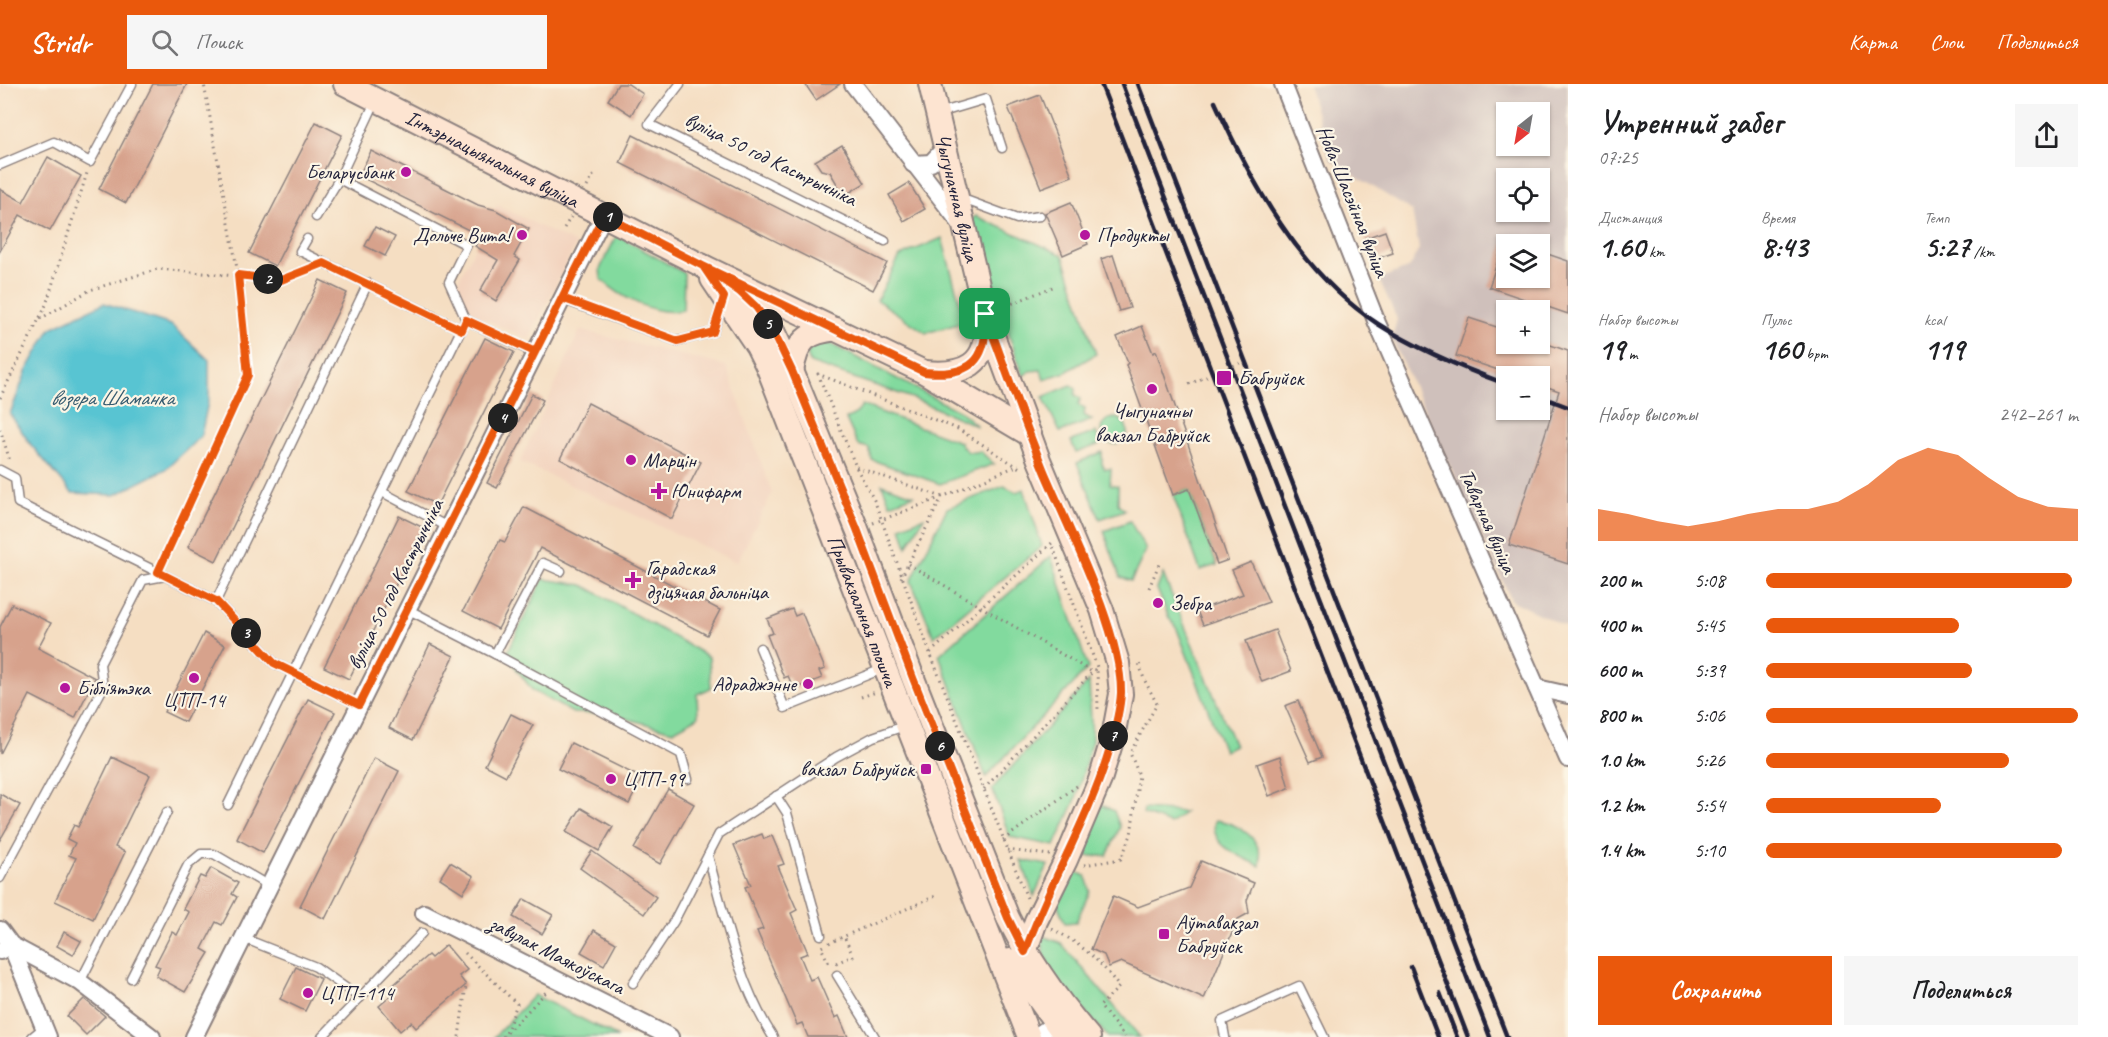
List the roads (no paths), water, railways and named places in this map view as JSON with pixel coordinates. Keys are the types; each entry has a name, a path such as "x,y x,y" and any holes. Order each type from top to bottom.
{"main road":[{"name":"Інтэрнацыянальная вуліца","path":"345,84 703,266 724,297"},
{"name":"Чыгуначная вуліца","path":"930,84 955,197 985,314 1030,435 1102,610 1118,663 1121,694 1113,736 1100,780 1074,843 1036,921 1025,952"},
{"path":"703,266 924,372 1030,435"},
{"name":"Прывакзальная плошча","path":"703,266 740,292 756,307 773,331 792,371 857,529 1008,918 1063,1025"},
{"name":"Прывакзальная плошча","path":"724,297 768,368 990,932"},
{"path":"924,372 946,374 972,365 985,347 985,314"},
{"path":"792,371 795,354 803,341 814,332 836,329"},
{"path":"990,932 1063,1025 1089,1037"},
{"path":"990,932 1029,1037"}],"street":[{"path":"853,84 962,225"},
{"name":"Нова-Шасэйная вуліца","path":"1283,84 1368,300"},
{"path":"913,164 931,163 944,149"},
{"name":"вуліца 50 год Кастрычніка","path":"194,1037 604,215"},
{"name":"Таварная вуліца","path":"1368,300 1568,759"},
{"path":"1537,688 1568,695"},
{"name":"завулак Маякоўскага","path":"424,913 670,1037"},
{"path":"0,930 5,948 41,1034"},
{"path":"5,948 80,982 152,1037"},
{"path":"1035,1037 1063,1025"}],"lane":[{"path":"0,165 54,142 90,162 132,84"},
{"name":"вуліца 50 год Кастрычніка","path":"680,84 650,124 885,241"},
{"path":"316,217 339,179 376,99"},
{"path":"936,114 986,99 1002,148"},
{"path":"339,179 467,245 449,282 466,320 535,352"},
{"path":"955,197 1017,219 1040,216"},
{"path":"307,239 300,251 462,330"},
{"path":"216,601 368,283"},
{"path":"562,298 678,341 713,332 724,297"},
{"path":"228,805 466,320"},
{"path":"0,470 15,477 18,503 216,601 274,663 359,705"},
{"path":"382,492 448,527"},
{"path":"495,654 543,563 561,571"},
{"path":"0,878 103,688 100,664 143,580 162,574"},
{"path":"407,609 681,754 688,779"},
{"path":"760,648 785,708 885,668"},
{"path":"633,983 674,921 719,834 837,757 873,737 908,724"},
{"path":"776,796 787,813 821,934"},
{"path":"80,982 167,812"},
{"path":"131,978 188,865 201,854 214,854 269,886"},
{"path":"708,856 734,954 759,1014 773,1037"},
{"path":"322,1037 422,933"},
{"path":"243,938 316,967 360,998"},
{"path":"837,975 875,1037"},
{"path":"1225,1037 1222,1021 1299,986 1324,1037"}],"water":[{"name":"возера Шаманка","path":"104,303 171,325 209,360 209,397 201,436 166,469 115,495 72,493 31,445 10,414 26,372 51,328"}],"railway":[{"path":"1101,84 1468,1037"},
{"path":"1122,84 1490,1037"},
{"path":"1138,84 1507,1037"},
{"path":"1215,102 1262,195 1281,225 1325,279 1350,303 1378,324 1408,342 1496,380"},
{"path":"1550,400 1568,407"},
{"path":"1411,967 1438,1037"},
{"path":"1440,993 1457,1037"}],"place":[{"name":"Беларусбанк","path":"406,172"},
{"name":"Дольче Вита!","path":"522,235"},
{"name":"Продукты","path":"1085,235"},
{"name":"Бабруйск","path":"1224,378"},
{"name":"Чыгуначны вакзал Бабруйск","path":"1152,389"},
{"name":"Марцін","path":"631,460"},
{"name":"Юнифарм","path":"659,491"},
{"name":"Гарадская дзіцячая бальніца","path":"633,580"},
{"name":"Зебра","path":"1158,603"},
{"name":"ЦТП-14","path":"194,678"},
{"name":"Адраджэнне","path":"808,684"},
{"name":"Бібліятэка","path":"65,688"},
{"name":"вакзал Бабруйск","path":"926,769"},
{"name":"ЦТП-99","path":"611,779"},
{"name":"Аўтавакзал Бабруйск","path":"1164,934"},
{"name":"ЦТП=114","path":"308,993"}]}
